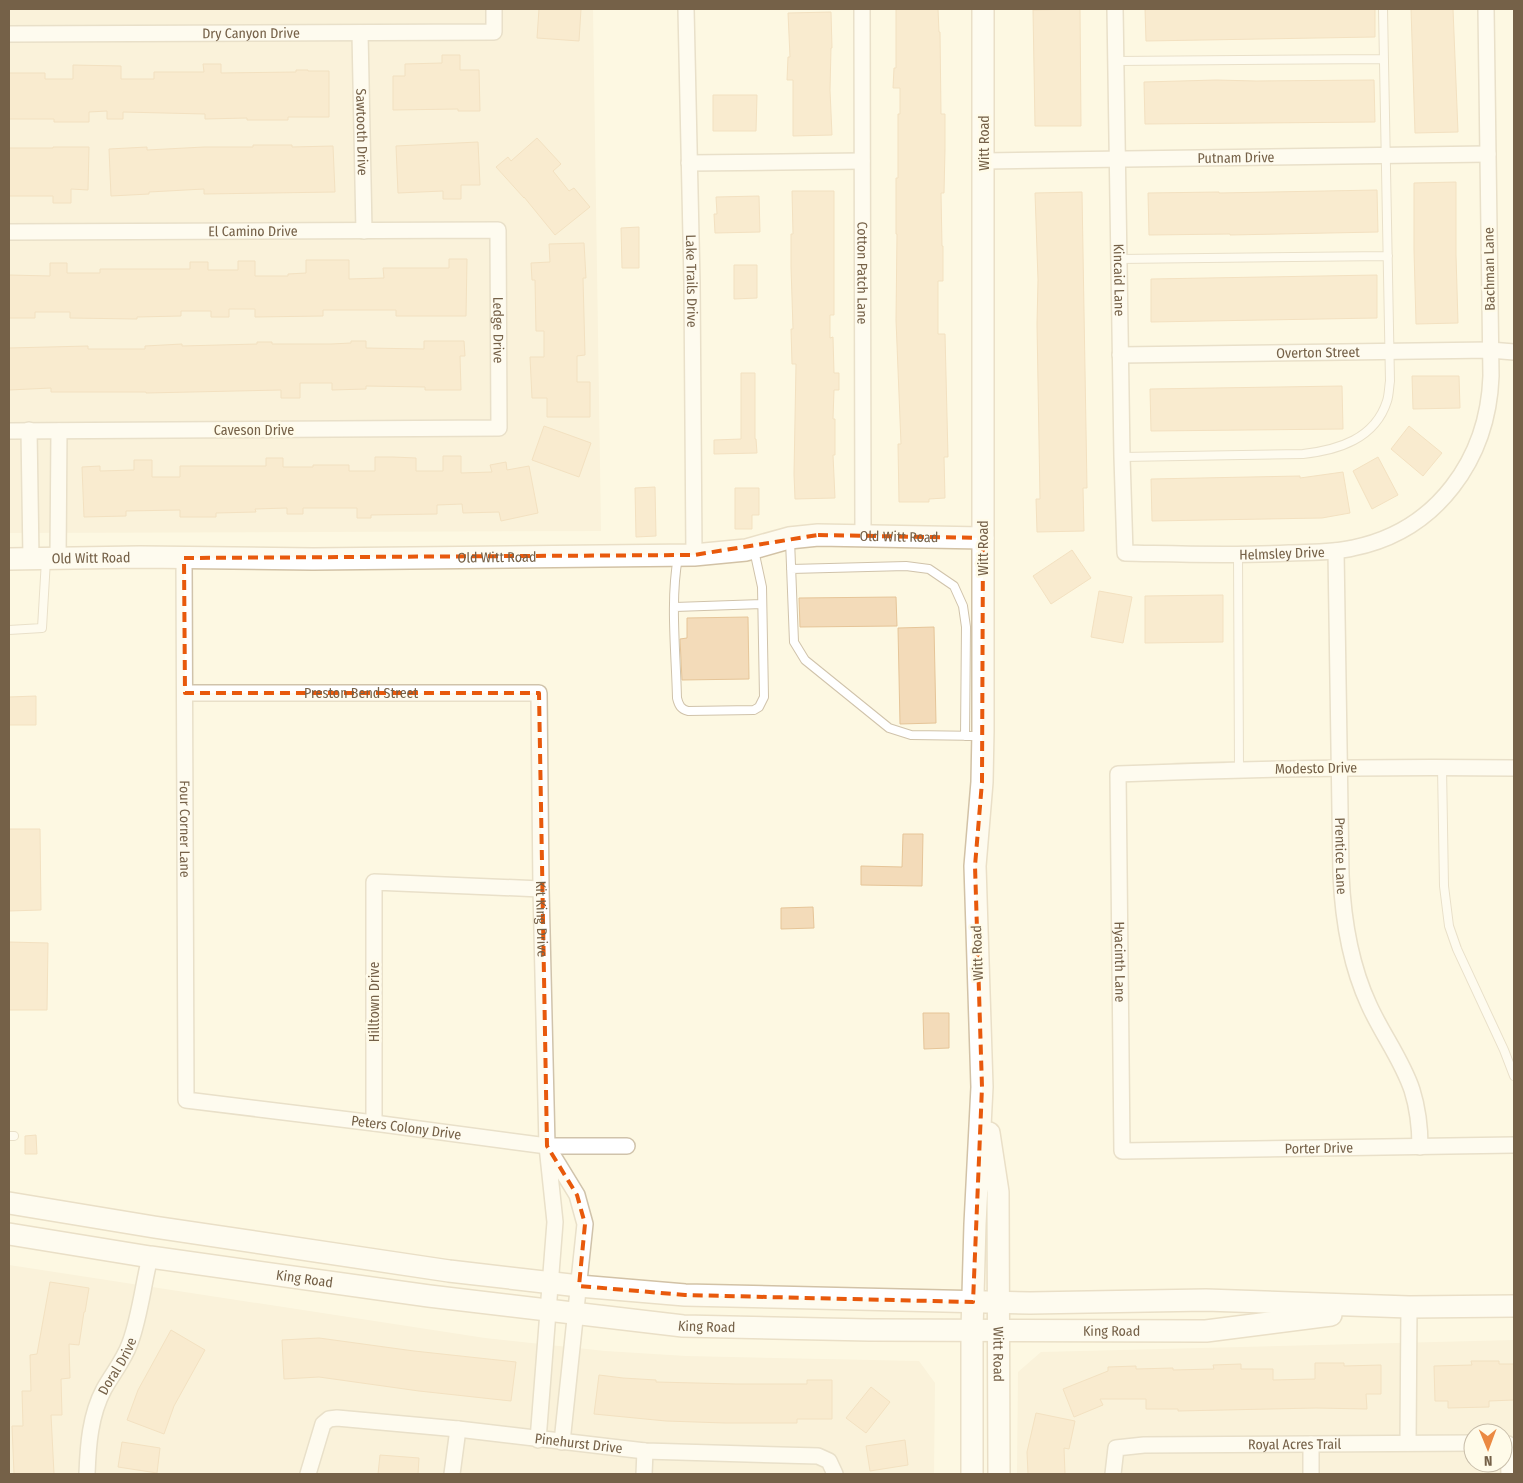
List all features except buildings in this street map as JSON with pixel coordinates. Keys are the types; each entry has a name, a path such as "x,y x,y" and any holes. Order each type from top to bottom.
{"street":[{"name":"Dry Canyon Drive","path":"9,34 494,32 494,9"},
{"name":"Lake Trails Drive","path":"686,9 692,283 686,555"},
{"name":"Cotton Patch Lane","path":"862,9 863,537"},
{"name":"Witt Road","path":"972,1474 972,1330 982,1087 975,866 982,782 974,736 983,538 983,9"},
{"name":"Kincaid Lane","path":"1115,9 1125,553"},
{"name":"Bachman Lane","path":"1430,511 1442,500 1463,473 1479,443 1491,393 1486,9"},
{"name":"Sawtooth Drive","path":"360,33 364,231"},
{"name":"Putnam Drive","path":"984,161 1488,154"},
{"path":"689,163 862,161"},
{"name":"El Camino Drive","path":"9,232 498,230"},
{"name":"Ledge Drive","path":"498,230 499,428"},
{"name":"Overton Street","path":"1120,355 1490,350 1514,352"},
{"name":"Caveson Drive","path":"9,430 499,428"},
{"path":"29,430 45,558"},
{"path":"45,558 59,431"},
{"name":"Helmsley Drive","path":"1125,553 1238,556 1336,551 1386,538 1416,522 1430,511"},
{"name":"Old Witt Road","path":"9,559 686,555 725,553 754,548 790,538 818,535 983,538"},
{"name":"Prentice Lane","path":"1336,551 1342,897 1348,940 1368,1003 1407,1077 1412,1091 1419,1120 1420,1147"},
{"name":"Four Corner Lane","path":"184,558 186,1100"},
{"name":"Preston Bend Street","path":"185,694 539,693"},
{"name":"Kit King Drive","path":"538,1440 555,1222 547,1146 539,693"},
{"name":"Modesto Drive","path":"1118,774 1340,768 1514,768"},
{"name":"Hyacinth Lane","path":"1118,774 1122,1151"},
{"name":"Hilltown Drive","path":"374,1123 374,882 541,889"},
{"name":"Witt Road","path":"982,1087 998,1192 999,1474"},
{"name":"Peters Colony Drive","path":"186,1100 547,1146 627,1146"},
{"name":"Porter Drive","path":"1122,1151 1514,1145"},
{"path":"547,1146 577,1195 585,1224 562,1442"},
{"name":"King Road","path":"9,1203 154,1227 449,1271 685,1296 973,1302 1206,1300 1409,1307 1514,1306"},
{"path":"150,1257 154,1227"},
{"name":"King Road","path":"9,1234 150,1257 429,1296 683,1326 999,1331 1206,1331 1284,1320 1409,1307"},
{"name":"Doral Drive","path":"87,1474 92,1421 104,1389 125,1356 131,1342 150,1257"},
{"path":"1408,1442 1409,1307"},
{"name":"Pinehurst Drive","path":"308,1474 323,1424 329,1419 337,1418 458,1429 538,1440 645,1451 806,1454 818,1456 832,1468"},
{"path":"452,1474 458,1429"},
{"name":"Royal Acres Trail","path":"1113,1474 1116,1448 1144,1445 1463,1443"},
{"path":"1311,1444 1311,1474"},
{"path":"644,1474 645,1451"}],"lane":[{"path":"1122,457 1324,452 1345,446 1363,435 1378,420 1388,400 1390,381 1383,9"},
{"path":"1116,61 1384,59"},
{"path":"1119,259 1388,256"},
{"path":"790,538 791,570 794,642 804,660 889,728 911,735 974,736 966,627 963,606 954,586 929,569 906,566 791,570"},
{"path":"686,555 676,570 675,607 678,705 688,711 754,710 759,707 764,696 762,587 754,548"},
{"path":"1238,556 1240,770"},
{"path":"9,630 42,628 45,558"},
{"path":"675,607 762,604"},
{"path":"1442,767 1444,886 1449,926 1457,949 1504,1050 1514,1076"}],"highlighted area":[{"path":"818,535 983,538 982,782 975,866 982,1087 973,1302 685,1295 579,1286 585,1224 577,1195 547,1146 539,693 185,693 184,558 694,555"}],"shaded area":[{"path":"9,9 593,9 601,531 9,533"},
{"path":"9,1265 485,1338 605,1351 686,1356 919,1361 935,1383 934,1474 9,1474"},
{"path":"1514,1340 1514,1474 1017,1474 1018,1372 1041,1352"}]}
